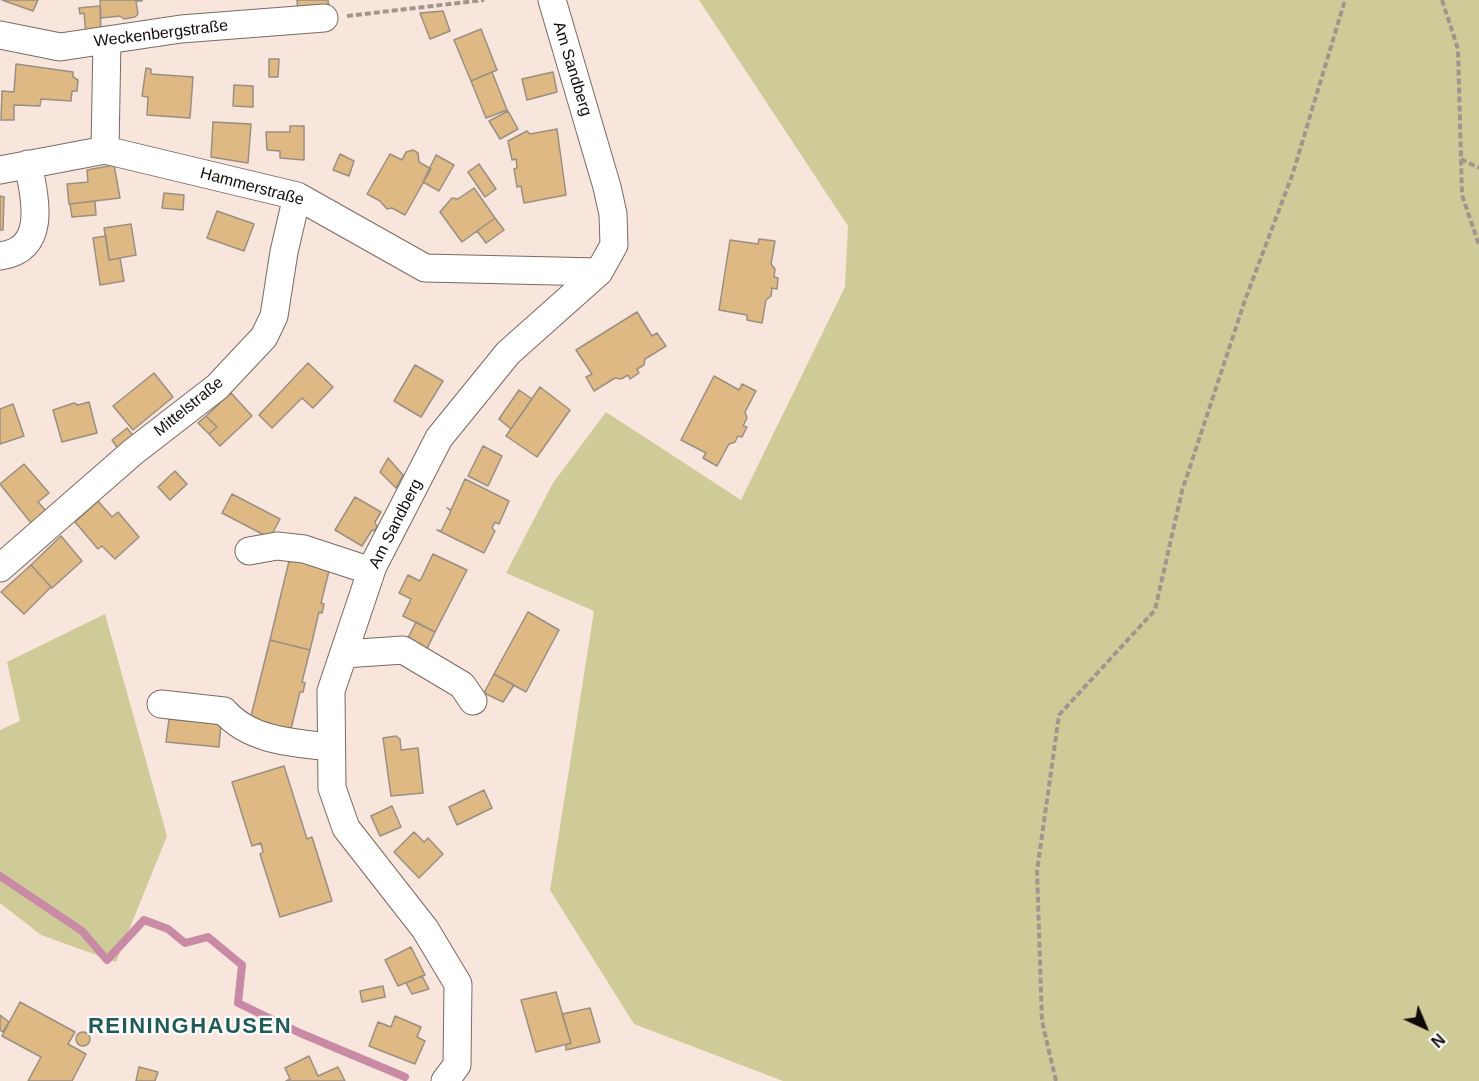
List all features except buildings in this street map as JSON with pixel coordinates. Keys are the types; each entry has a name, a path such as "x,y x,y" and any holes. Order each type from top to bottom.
{"street":[{"name":"Am Sandberg","path":"446,1081 457,1065 458,984 425,929 346,828 332,788 331,691 371,572 439,438 508,353 599,272 614,245 613,214 552,0"},
{"name":"Weckenbergstraße","path":"0,35 60,47 181,29 324,18"},
{"path":"105,150 107,40"},
{"name":"Hammerstraße","path":"0,170 105,150 297,196 425,268 599,272"},
{"path":"0,256 14,255 27,242 33,230 36,205 28,164"},
{"name":"Mittelstraße","path":"0,568 133,452 217,387 264,337 274,316 284,252 297,196"},
{"path":"249,551 277,546 304,549 371,572"},
{"path":"344,654 403,650 462,685 473,701"},
{"path":"161,704 224,711 236,724 255,734 332,747"}],"path":[{"path":"324,18 484,0"},
{"path":"1056,1081 1042,1021 1037,871 1059,715 1155,610 1182,491 1245,300 1293,173 1345,0"},
{"path":"1442,0 1458,49 1462,195 1479,245"},
{"path":"1460,159 1479,168"}],"shaded area":[{"path":"699,0 1479,0 1479,1081 783,1081 634,1024 550,890 594,611 506,573 553,483 606,412 741,500 845,287 848,226"},
{"path":"105,614 167,836 116,962 41,935 0,903 0,730 20,721 7,662"}],"waterway":[{"path":"0,876 82,931 107,960 144,920 168,929 185,943 208,937 242,965 238,1003 300,1033 405,1077"}],"district":[{"name":"REININGHAUSEN","path":"190,1027"}]}
